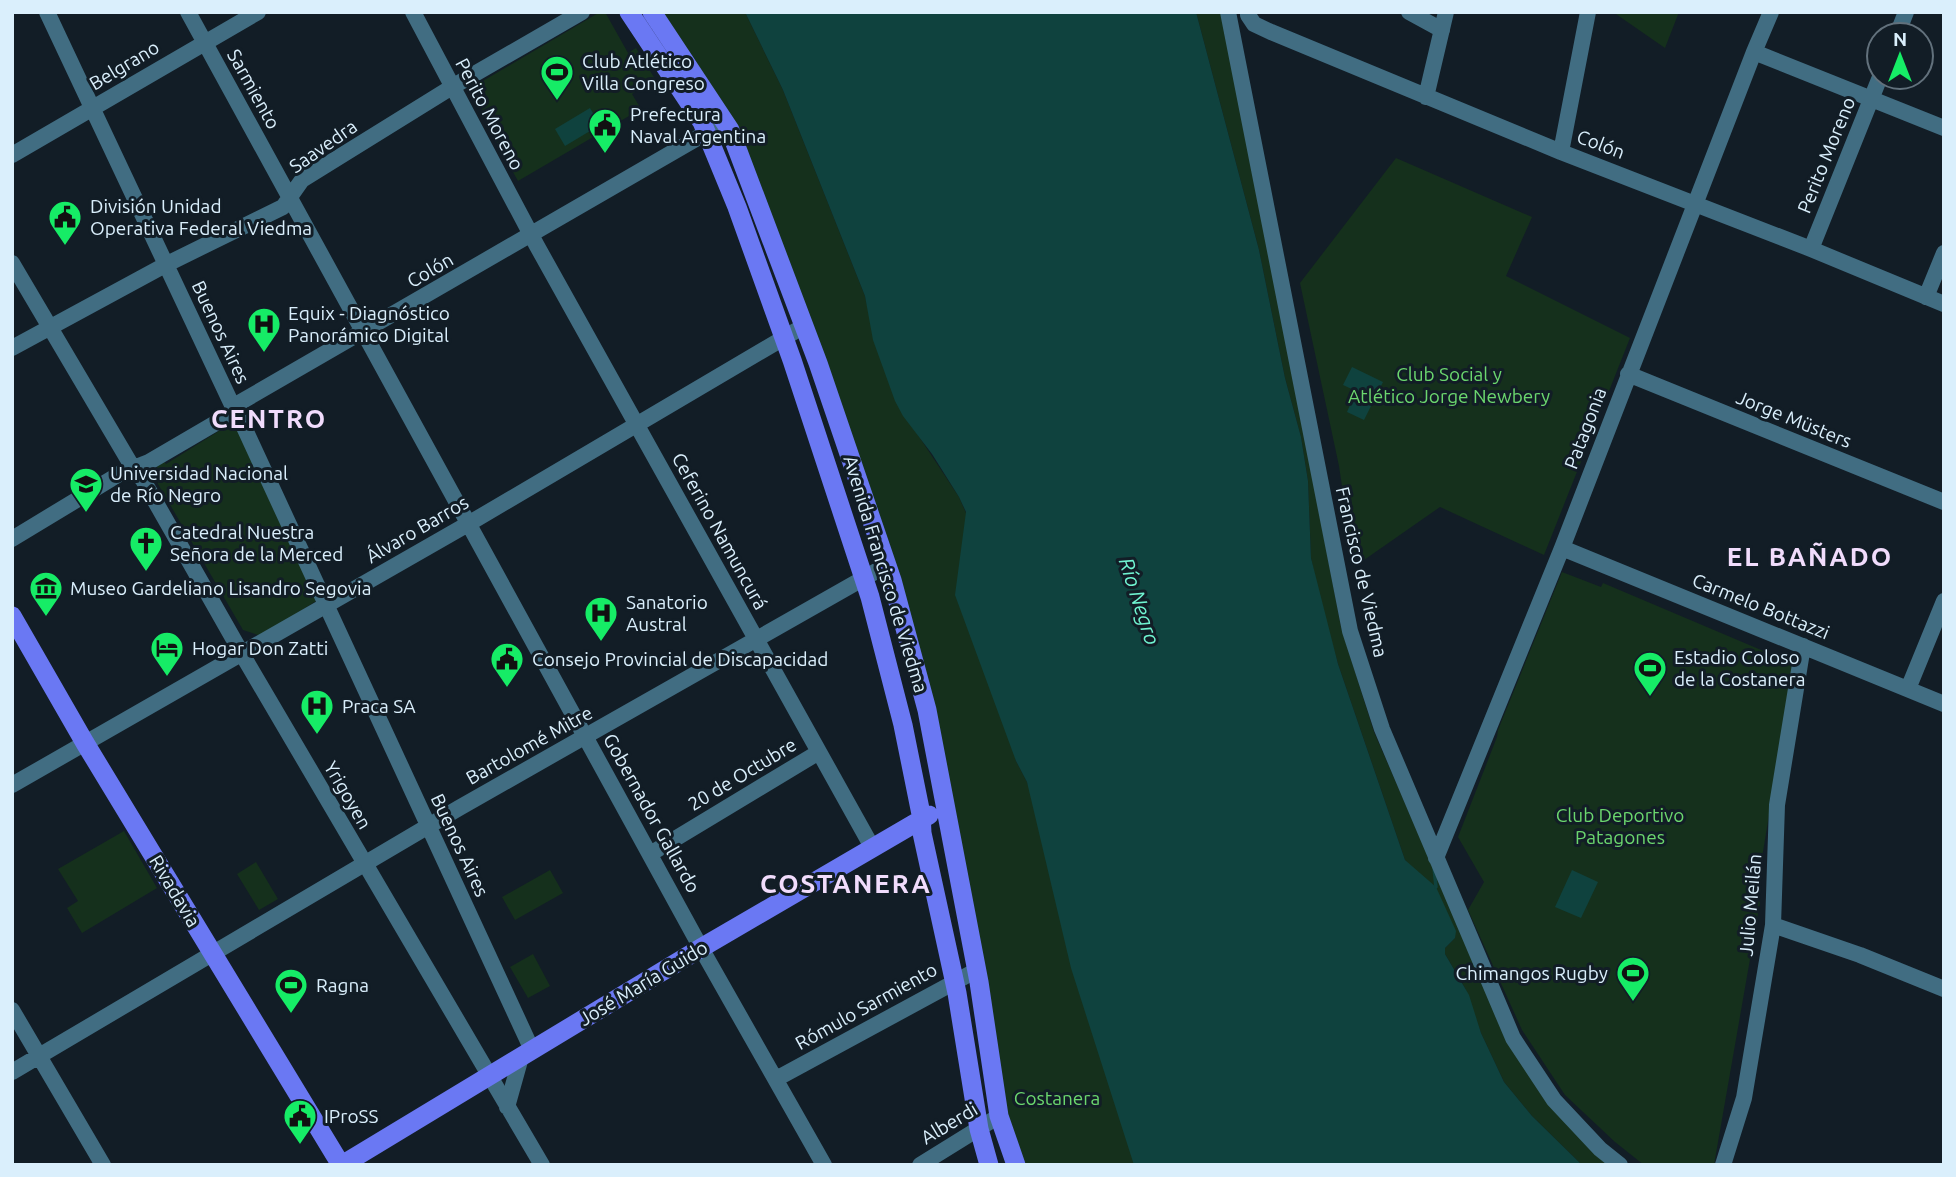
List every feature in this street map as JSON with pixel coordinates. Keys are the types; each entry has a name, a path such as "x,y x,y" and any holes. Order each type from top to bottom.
{"main road":[{"name":"Avenida Francisco de Viedma","path":"629,12 707,133 737,207 826,459 864,579 903,725 922,833 954,981 979,1129 989,1165"},
{"name":"Avenida Francisco de Viedma","path":"652,12 725,122 804,326 887,565 927,710 977,970 999,1116 1016,1165"},
{"name":"Rivadavia","path":"12,616 85,743 341,1165"},
{"name":"José María Guido","path":"341,1165 701,948 946,806"}],"street":[{"name":"Buenos Aires","path":"47,12 243,425 428,827 526,1053"},
{"name":"Sarmiento","path":"188,12 365,332"},
{"name":"Belgrano","path":"12,155 258,12"},
{"name":"Perito Moreno","path":"413,12 531,235"},
{"name":"Saavedra","path":"12,348 167,264 283,207 302,180 452,87 582,12"},
{"path":"1409,12 1442,30"},
{"path":"1426,97 1446,12"},
{"path":"1561,152 1588,12"},
{"name":"Patagonia","path":"1436,858 1562,548 1754,52 1772,12"},
{"name":"Colón","path":"1241,13 1263,28 1426,97 1944,304"},
{"name":"Francisco de Viedma","path":"1241,13 1237,52 1350,631 1382,729 1513,1038 1554,1100 1600,1149 1620,1165"},
{"path":"1754,52 1944,128"},
{"name":"Perito Moreno","path":"1811,249 1874,91"},
{"name":"Colón","path":"12,539 121,473 149,462 220,421 239,403 725,122"},
{"name":"Ceferino Namuncurá","path":"531,235 872,847"},
{"path":"1926,297 1944,253"},
{"name":"Yrigoyen","path":"12,263 189,559 542,1165"},
{"name":"Álvaro Barros","path":"12,785 468,524 804,326"},
{"name":"Gobernador Gallardo","path":"365,332 701,948 824,1165"},
{"name":"Jorge Müsters","path":"1628,374 1944,502"},
{"name":"Carmelo Bottazzi","path":"1562,548 1944,704"},
{"name":"Bartolomé Mitre","path":"12,1072 428,827 887,565"},
{"path":"1909,689 1944,601"},
{"name":"Julio Meilán","path":"1723,1165 1744,1098 1773,925 1777,805 1803,646"},
{"name":"20 de Octubre","path":"650,854 819,752"},
{"path":"1773,925 1860,955 1944,989"},
{"name":"Rómulo Sarmiento","path":"776,1079 977,970"},
{"path":"12,1010 103,1165"},
{"path":"507,1107 526,1053"},
{"name":"Alberdi","path":"920,1165 999,1116"}],"green space":[{"name":"Club Atlético Villa Congreso","path":"600,12 605,12 628,53 636,48 655,79 632,94 641,109 518,181 471,88"},
{"name":"Costanera","path":"662,12 745,12 783,90 865,296 877,348 914,429 959,497 966,513 1016,761 1027,782 1165,1165 1021,1165 1005,1114 932,708 739,132"},
{"path":"1196,12 1224,12 1341,627 1374,732 1510,1044 1609,1165 1582,1165 1532,1116 1504,1082 1481,1033 1465,988 1445,954 1445,948 1455,938 1405,860 1338,664 1321,604 1311,558 1308,481 1301,437 1285,378 1259,250"},
{"path":"1613,12 1679,12 1665,48"},
{"name":"Club Social y Atlético Jorge Newbery","path":"1396,158 1532,217 1506,276 1630,338 1544,555 1440,507 1354,567 1339,466 1300,283"},
{"path":"227,426 238,427 316,601 266,633 258,635 243,630 158,484 156,474 158,464 163,460 166,464"},
{"name":"Club Deportivo Patagones","path":"1562,572 1601,587 1603,583 1794,664 1755,900 1760,902 1714,1165 1644,1165 1565,1095 1522,1030 1468,910 1484,882 1458,837"},
{"path":"124,831 157,888 82,933 67,908 78,901 58,869"},
{"path":"256,862 278,899 259,910 237,874"},
{"path":"550,870 563,893 515,920 502,897"},
{"path":"533,954 550,986 528,998 510,967"}],"water":[{"name":"Río Negro","path":"745,12 1196,12 1259,250 1285,378 1301,437 1308,481 1311,558 1338,664 1405,860 1436,887 1456,931 1455,938 1445,948 1445,954 1469,995 1481,1033 1504,1082 1532,1116 1582,1165 1134,1165 1071,968 1027,782 1016,761 955,595 966,512 932,454 895,401 873,340 865,296 783,90"},
{"path":"590,108 600,125 565,146 555,129"},
{"path":"1352,367 1383,382 1364,420 1347,412 1356,391 1343,385"},
{"path":"1572,870 1598,882 1581,918 1555,907"}],"waterway":[{"path":"1434,868 1436,887"}],"place":[{"name":"Club Atlético Villa Congreso","path":"557,102"},
{"name":"Prefectura Naval Argentina","path":"605,155"},
{"name":"División Unidad Operativa Federal Viedma","path":"65,247"},
{"name":"Equix - Diagnóstico Panorámico Digital","path":"264,354"},
{"name":"Universidad Nacional de Río Negro","path":"86,514"},
{"name":"Catedral Nuestra Señora de la Merced","path":"146,573"},
{"name":"Museo Gardeliano Lisandro Segovia","path":"46,618"},
{"name":"Sanatorio Austral","path":"601,643"},
{"name":"Hogar Don Zatti","path":"167,678"},
{"name":"Consejo Provincial de Discapacidad","path":"507,689"},
{"name":"Estadio Coloso de la Costanera","path":"1650,698"},
{"name":"Praca SA","path":"317,736"},
{"name":"Chimangos Rugby","path":"1633,1003"},
{"name":"Ragna","path":"291,1015"},
{"name":"IProSS","path":"300,1146"}],"district":[{"name":"CENTRO","path":"269,418"},
{"name":"EL BAÑADO","path":"1810,556"},
{"name":"COSTANERA","path":"846,883"}]}
